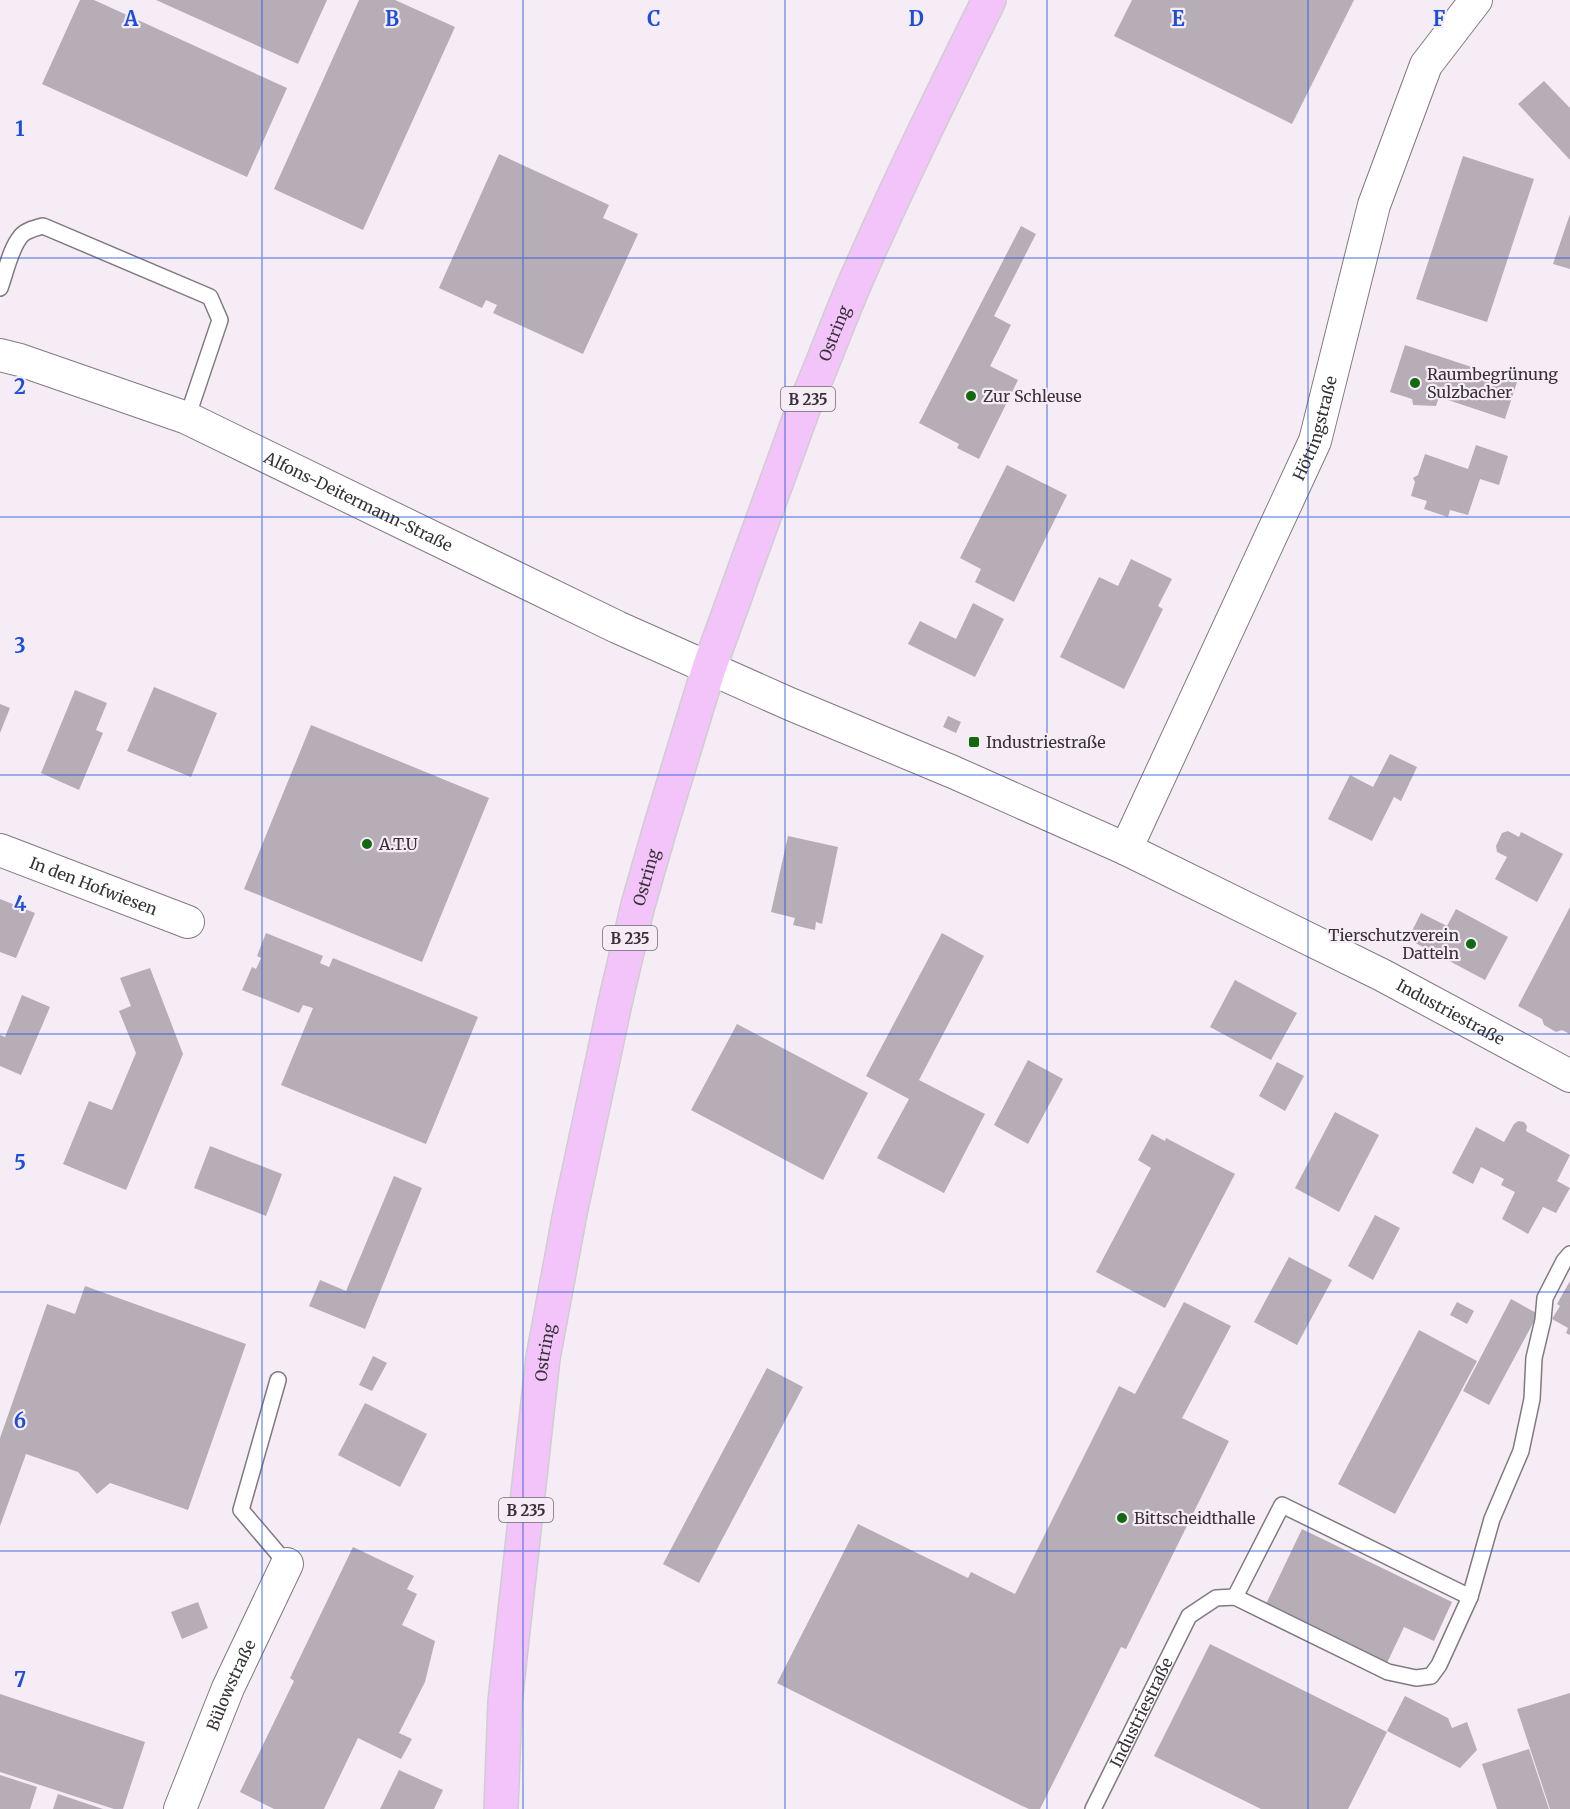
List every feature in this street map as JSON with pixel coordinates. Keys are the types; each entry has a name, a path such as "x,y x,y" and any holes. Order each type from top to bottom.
{"main road":[{"name":"Ostring","path":"501,1809 505,1702 543,1358 570,1214 617,992 660,825 709,668 803,409 822,369 860,272 922,136 989,0"}],"street":[{"name":"Höttingstraße","path":"1126,849 1315,441 1374,205 1426,65 1476,0"},
{"name":"Alfons-Deitermann-Straße","path":"0,355 187,418 542,591 709,668"},
{"name":"Industriestraße","path":"709,668 1126,849 1382,975 1570,1076"},
{"name":"In den Hofwiesen","path":"0,850 188,922"},
{"name":"Bülowstraße","path":"180,1809 228,1688 287,1564"}],"lane":[{"path":"0,288 21,236 29,230 43,226 210,297 220,320 187,418"},
{"path":"1470,1597 1282,1505 1235,1597 1388,1672 1416,1678 1431,1676 1439,1665 1470,1597 1492,1519 1521,1450 1532,1400 1534,1358 1543,1320 1545,1298 1570,1254"},
{"path":"278,1380 241,1510 287,1564"},
{"name":"Industriestraße","path":"1093,1809 1189,1616 1216,1599 1235,1597"}],"building":[{"path":"80,0 94,0 287,88 247,177 42,84"},
{"path":"156,0 327,0 298,64"},
{"path":"359,0 395,0 455,27 363,230 274,189"},
{"path":"1132,0 1354,0 1292,124 1114,36"},
{"path":"1544,81 1570,108 1570,160 1518,104"},
{"path":"499,154 609,205 603,218 638,234 583,354 493,313 497,305 486,300 482,308 439,288"},
{"path":"1463,156 1534,179 1487,322 1416,299"},
{"path":"1570,214 1570,269 1553,264"},
{"name":"Zur Schleuse","path":"1021,226 1036,234 994,316 1011,325 990,366 1018,380 979,459 957,448 959,444 919,423"},
{"path":"1405,345 1517,382 1505,419 1439,397 1436,406 1413,405 1412,399 1390,392"},
{"path":"1476,445 1508,456 1499,485 1480,479 1468,515 1450,510 1448,517 1424,509 1427,501 1411,496 1415,482 1413,478 1418,475 1425,454 1468,469"},
{"path":"1007,465 1067,495 1014,602 975,582 981,569 960,558"},
{"path":"1131,559 1172,579 1158,606 1163,609 1124,689 1060,657 1099,577 1118,586"},
{"path":"973,603 1004,619 975,677 908,644 920,621 956,639"},
{"path":"154,687 217,713 191,777 127,751"},
{"path":"75,690 107,703 96,730 103,733 79,790 41,773"},
{"path":"0,704 10,708 0,733"},
{"path":"948,716 961,722 956,733 943,727"},
{"name":"A.T.U","path":"311,725 489,798 422,962 244,889"},
{"path":"1390,754 1417,767 1401,801 1394,797 1372,841 1328,819 1350,775 1373,787"},
{"path":"1508,831 1519,837 1521,832 1563,854 1537,902 1495,879 1507,857 1497,852 1496,846 1502,833"},
{"path":"788,836 838,847 822,924 816,922 815,930 793,925 795,918 771,912"},
{"path":"0,899 35,913 16,958 0,952"},
{"path":"1570,907 1570,1034 1562,1030 1556,1032 1544,1025 1542,1019 1518,1006"},
{"name":"Tierschutzverein Datteln","path":"1456,909 1508,937 1485,980 1408,939 1421,913 1447,926"},
{"path":"266,933 323,956 320,963 329,967 333,958 478,1017 426,1144 281,1085 313,1008 303,1005 299,1013 242,990 252,967 256,969 261,958 257,956"},
{"path":"942,933 984,956 919,1080 985,1114 944,1193 877,1158 909,1099 866,1076"},
{"path":"150,968 183,1054 126,1190 63,1164 89,1101 112,1110 136,1053 119,1011 131,1006 120,978"},
{"path":"1235,980 1297,1013 1271,1060 1210,1027"},
{"path":"22,995 50,1007 21,1075 0,1066 0,1035 5,1037"},
{"path":"737,1024 868,1093 823,1180 691,1110"},
{"path":"1028,1060 1063,1079 1028,1144 994,1125"},
{"path":"1277,1062 1304,1076 1285,1111 1259,1096"},
{"path":"1335,1112 1379,1135 1339,1212 1295,1188"},
{"path":"1518,1121 1524,1122 1527,1126 1526,1131 1570,1155 1557,1181 1570,1188 1556,1213 1543,1207 1528,1234 1502,1219 1515,1192 1501,1185 1504,1179 1481,1167 1473,1184 1452,1173 1476,1127 1504,1142"},
{"path":"1152,1134 1165,1141 1166,1138 1235,1174 1165,1308 1096,1272 1151,1168 1138,1160"},
{"path":"210,1146 282,1174 266,1216 194,1188"},
{"path":"394,1176 422,1188 365,1329 309,1306 320,1280 346,1291"},
{"path":"1375,1215 1400,1228 1373,1280 1348,1266"},
{"path":"1289,1257 1332,1280 1297,1345 1254,1322"},
{"path":"1570,1281 1570,1335 1566,1333 1568,1328 1552,1319 1560,1306 1557,1304"},
{"path":"85,1286 246,1344 188,1510 110,1483 97,1494 78,1472 26,1454 0,1526 0,1438 47,1304 75,1314"},
{"path":"1511,1299 1538,1314 1489,1405 1463,1391"},
{"path":"1184,1302 1231,1326 1182,1418 1229,1441 1126,1649 1121,1647 1040,1809 1029,1809 1020,1805 777,1683 858,1524 968,1578 971,1572 1015,1594 1119,1386 1135,1394"},
{"path":"1457,1302 1474,1311 1467,1324 1450,1315"},
{"path":"1419,1330 1477,1361 1395,1514 1338,1484"},
{"path":"373,1356 387,1363 372,1391 359,1385"},
{"path":"767,1368 803,1387 699,1583 663,1564"},
{"path":"365,1403 427,1434 400,1487 338,1455"},
{"path":"1302,1529 1452,1602 1434,1641 1404,1627 1387,1663 1266,1604"},
{"path":"353,1547 414,1576 407,1589 417,1594 402,1625 435,1641 425,1682 399,1733 412,1739 401,1759 358,1738 324,1809 274,1809 240,1792 294,1681 290,1678"},
{"path":"198,1602 208,1628 182,1639 171,1612"},
{"path":"1210,1644 1387,1732 1348,1809 1261,1809 1154,1756"},
{"path":"1570,1693 1570,1809 1550,1809 1517,1709"},
{"path":"0,1694 145,1742 123,1809 114,1809 0,1772"},
{"path":"1405,1696 1448,1718 1452,1728 1467,1722 1477,1750 1460,1768 1387,1731"},
{"path":"1529,1749 1549,1809 1497,1809 1482,1764"},
{"path":"399,1770 443,1790 434,1809 380,1809"},
{"path":"0,1775 37,1787 30,1809 0,1809"},
{"path":"58,1794 103,1809 53,1809"}],"place":[{"name":"Raumbegrünung Sulzbacher","path":"1415,383"},
{"name":"Zur Schleuse","path":"971,396"},
{"name":"Industriestraße","path":"974,742"},
{"name":"A.T.U","path":"367,844"},
{"name":"Tierschutzverein Datteln","path":"1471,944"},
{"name":"Bittscheidthalle","path":"1122,1518"}]}
